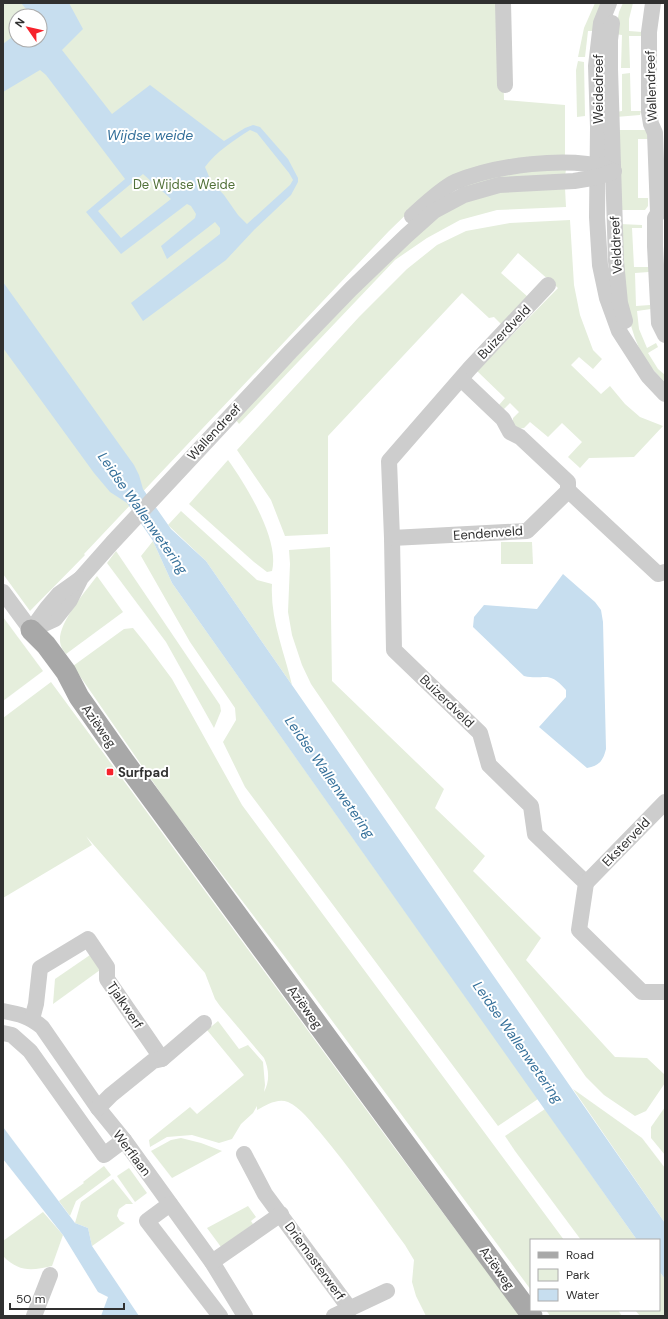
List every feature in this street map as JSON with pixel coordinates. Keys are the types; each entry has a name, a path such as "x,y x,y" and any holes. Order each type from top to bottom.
{"main road":[{"name":"Aziëweg","path":"31,630 46,645 58,670 79,697 124,762 532,1316"}],"street":[{"path":"503,3 505,85"},
{"name":"Weidedreef","path":"606,170 596,66 601,23 609,3"},
{"name":"Weidedreef","path":"612,127 610,40 612,20 618,3"},
{"name":"Wallendreef","path":"653,3 649,32 649,112 651,124 655,134 658,213 655,221 659,323 665,335"},
{"name":"Velddreef","path":"612,127 597,217 600,265 607,298 619,331 637,361 648,376 665,394"},
{"name":"Wallendreef","path":"31,630 59,594 81,578 230,416 351,289 434,211 464,195 499,185 574,181 606,170"},
{"name":"Buizerdveld","path":"548,285 389,460 394,650 480,733 489,764 531,806 535,834 586,883"},
{"path":"461,379 503,419 510,432 520,437 568,482 568,491 658,574 665,572"},
{"name":"Eendenveld","path":"392,538 527,531 568,491"},
{"name":"Aziëweg","path":"3,592 31,630"},
{"name":"Eksterveld","path":"586,883 665,802"},
{"path":"586,883 579,930 642,992 665,992"},
{"name":"Tjalkwerf","path":"32,1019 36,1004 40,968 88,939 107,967 107,979 162,1059"},
{"name":"Werflaan","path":"3,1011 15,1013 32,1019 42,1027 98,1108 124,1140 212,1262 245,1316"},
{"path":"98,1108 111,1095 154,1061 162,1059 204,1023"},
{"path":"3,1033 12,1035 30,1051 104,1155 124,1140"},
{"name":"Driemasterwerf","path":"244,1154 265,1194 350,1309"},
{"path":"170,1204 148,1221 220,1316"},
{"name":"Driemasterwerf","path":"212,1262 281,1214"},
{"path":"34,1316 50,1275"},
{"name":"Driemasterwerf","path":"334,1316 387,1291"}],"green space":[{"name":"De Wijdse Weide","path":"3,3 496,3 502,17 504,100 565,105 565,158 513,161 419,202 389,231 84,554 85,555 30,611 3,574"},
{"path":"595,3 603,3 595,31 588,31 585,57 578,57 584,28"},
{"path":"623,3 633,3 629,19 629,31 642,32 642,36 629,36 630,68 621,68 622,35 615,34 619,12"},
{"path":"578,61 584,62 585,116 577,117 576,70"},
{"path":"630,73 631,111 641,111 640,115 616,117 616,112 622,111 622,74"},
{"path":"617,130 647,131 648,139 638,139 638,198 648,198 648,206 645,210 621,210"},
{"path":"566,169 565,177 447,197 476,180 518,170"},
{"path":"565,188 566,207 497,210 460,220 427,238 395,260 239,424 236,420 412,235 443,210 505,189"},
{"path":"570,220 574,285 580,315 593,350 602,359 593,369 579,357 571,365 601,394 610,386 625,404 640,417 663,426 634,457 589,458 580,468 568,457 582,442 562,423 548,437 530,422 524,428 517,429 513,425 513,418 519,412 510,403 503,410 499,405 505,398 477,371 558,288 518,253 501,273 528,297 502,325 494,317 489,318 462,293 328,436 328,534 285,536 271,500 237,450 359,317 407,269 437,245 466,231 510,223"},
{"path":"620,224 642,225 642,228 632,228 634,267 649,267 649,272 635,273 636,306 650,305 651,309 637,311 639,329 647,348 656,343 658,347 648,353 658,369 665,375 665,382 654,371 644,357 633,333 624,287"},
{"path":"228,460 244,484 260,513 271,544 273,558 272,571 267,572 254,562 189,504"},
{"path":"181,511 257,580 272,584 275,622 292,685 206,561 168,525"},
{"path":"153,541 172,583 538,1099 498,1126 245,787 223,742 236,720 235,708 190,642 141,556"},
{"path":"501,542 532,542 533,564 501,564"},
{"path":"330,547 332,681 444,789 435,808 485,856 473,871 541,938 526,960 615,1057 647,1058 665,1075 665,1083 646,1111 635,1116 604,1095 586,1077 369,769 311,684 302,665 292,635 288,612 290,564 289,550"},
{"path":"116,551 220,705 221,711 214,728 166,642 107,563"},
{"path":"97,576 123,612 66,654 60,642 64,625 74,607"},
{"path":"3,617 43,671 3,701"},
{"path":"133,628 172,679 242,805 563,1239 530,1239 530,1289 285,957 169,805 73,666 124,629"},
{"path":"51,682 520,1316 426,1316 416,1296 412,1282 414,1260 405,1245 319,1131 305,1115 288,1102 276,1101 257,1110 257,1106 253,1113 241,1124 232,1139 219,1143 192,1135 167,1137 150,1147 149,1140 190,1107 197,1114 244,1075 207,1030 218,1021 239,1049 248,1045 263,1062 265,1085 264,1092 268,1079 267,1066 264,1058 215,999 205,973 86,836 92,845 3,898 3,718"},
{"path":"90,955 100,970 53,1004 55,979"},
{"path":"573,1089 642,1138 665,1168 665,1223"},
{"path":"665,1107 665,1155 651,1138 651,1127"},
{"path":"545,1109 636,1239 580,1239 505,1136"},
{"path":"181,1138 201,1143 222,1151 172,1178 151,1151 171,1140"},
{"path":"104,1166 111,1175 76,1201 70,1216 59,1201"},
{"path":"129,1168 147,1193 135,1202 117,1176"},
{"path":"113,1179 133,1204 126,1204 119,1209 117,1216 120,1221 125,1223 92,1246 88,1228 75,1223 81,1202"},
{"path":"248,1206 256,1217 251,1221 253,1224 221,1247 207,1228"},
{"path":"43,1212 63,1235 52,1266 38,1269 20,1268 3,1256 3,1241"},
{"path":"660,1272 665,1279 665,1316 640,1316 636,1311 660,1311"},
{"path":"547,1311 619,1311 622,1316 550,1316"}],"water":[{"name":"Wijdse weide","path":"21,3 69,3 83,29 62,50 112,114 150,85 224,141 245,128 253,125 260,127 288,159 298,178 298,182 291,195 254,230 226,260 143,321 131,303 220,234 220,228 215,222 167,259 161,246 195,218 196,214 191,206 187,204 121,254 86,212 125,179 46,75 40,70 3,92 3,44 8,40 8,48 48,48 48,8 25,8","holes":["250,130 257,133 293,180 290,185 247,224 211,181 205,167 220,151","143,174 171,199 121,238 98,211"]},
{"name":"Leidse Wallenwetering","path":"3,282 134,465 143,489 171,529 206,561 665,1223 665,1279 660,1272 660,1239 636,1239 172,583 153,541 127,503 110,492 94,473 3,348"},
{"path":"563,574 595,602 601,610 603,622 606,749 600,762 595,766 587,768 539,727 566,697 566,690 555,680 550,678 524,676 473,627 474,617 484,605 537,609"},
{"path":"3,1127 75,1223 88,1228 92,1246 139,1316 101,1316 108,1297 98,1292 63,1235 3,1159"}],"place":[{"name":"Surfpad","path":"110,772"}]}
